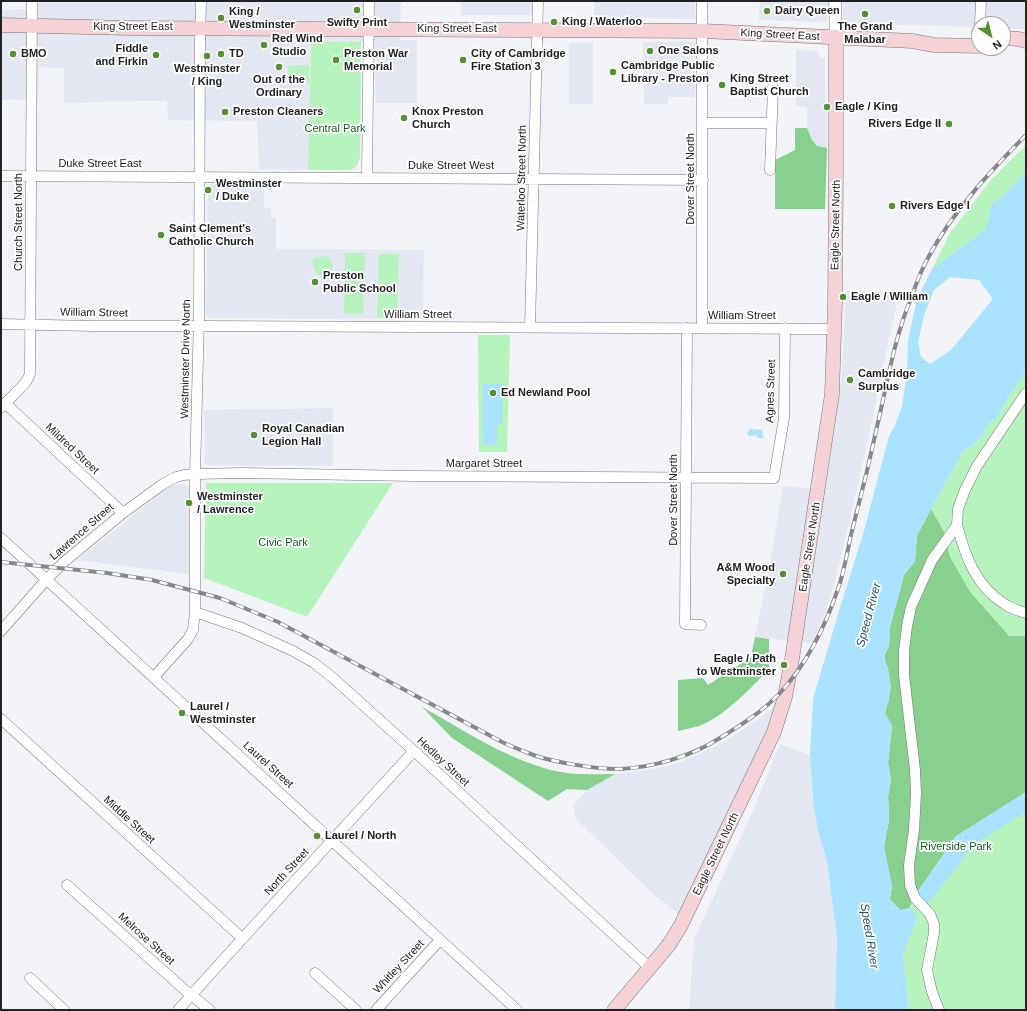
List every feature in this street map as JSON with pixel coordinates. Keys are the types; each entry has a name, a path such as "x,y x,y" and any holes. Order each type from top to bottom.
{"main road":[{"name":"King Street East","path":"1,25 130,28 201,27 703,31 912,41 934,45 971,46"},
{"name":"Eagle Street North","path":"614,1010 668,946 680,927 771,738 785,697 831,402 834,329 836,37"},
{"name":"King Street East","path":"912,41 936,37 971,37"},
{"path":"1011,38 1026,41"},
{"path":"1011,46 1026,44"}],"street":[{"name":"Church Street North","path":"3,405 26,382 30,374 32,1"},
{"name":"Westminster Drive North","path":"154,677 188,639 193,630 195,612 195,474 199,317 201,1"},
{"path":"367,177 369,1"},
{"name":"Waterloo Street North","path":"530,327 538,1"},
{"name":"Dover Street North","path":"702,1 702,328"},
{"path":"836,1 836,37"},
{"path":"980,16 981,1"},
{"path":"770,170 773,87"},
{"path":"703,122 771,123"},
{"name":"Duke Street East","path":"1,176 200,176"},
{"name":"Duke Street West","path":"200,176 702,180"},
{"name":"William Street","path":"1,324 94,326 834,329"},
{"name":"Dover Street North","path":"687,328 685,624 701,625"},
{"name":"Agnes Street","path":"774,478 784,418 785,328"},
{"path":"1026,393 977,466 965,490 958,510 957,525 963,550 975,574 988,591 1006,605 1026,613"},
{"name":"Mildred Street","path":"3,405 123,513"},
{"name":"Margaret Street","path":"195,474 774,478"},
{"name":"Lawrence Street","path":"1,631 64,562 123,513 163,484 176,477 195,474"},
{"path":"939,1010 932,992 927,970 934,933 934,924 930,914 915,898 910,885 909,865 914,830 916,793 915,770 904,675 904,651 907,626 914,600 932,560 957,525"},
{"name":"Laurel Street","path":"1,538 517,1010"},
{"name":"Hedley Street","path":"195,612 242,628 293,651 314,663 332,677 650,968"},
{"name":"Middle Street","path":"1,719 242,938"},
{"name":"North Street","path":"178,1010 414,751"},
{"name":"Melrose Street","path":"67,885 191,995 210,1010"},
{"name":"Whitley Street","path":"376,1010 440,940"},
{"path":"315,972 356,1010"},
{"path":"30,978 64,1010"}],"shaded area":[{"path":"39,1 401,1 400,40 417,40 417,103 376,103 374,42 324,42 324,44 311,44 308,170 259,169 257,121 168,120 167,101 64,103 64,68 39,67 38,99 1,100 1,10 39,9"},
{"path":"461,1 532,1 532,15 461,15"},
{"path":"594,1 695,1 695,19 594,17"},
{"path":"760,1 828,1 827,20 826,22 759,20"},
{"path":"843,1 1026,1 1026,29 1011,29 1011,16 971,16 971,27 843,23"},
{"path":"593,42 593,104 569,104 569,43"},
{"path":"643,42 696,42 695,97 668,97 668,104 644,104"},
{"path":"796,49 819,52 819,58 825,58 827,148 817,146 812,140 807,128 807,107 796,106"},
{"name":"Preston Public School","path":"210,184 264,184 264,208 271,208 271,218 276,218 276,249 424,250 423,319 209,318 206,313 208,186"},
{"path":"846,291 899,293 859,480 836,578 824,616 812,643 755,637 769,569 783,486 825,490 842,372"},
{"path":"333,408 333,466 205,465 204,410"},
{"path":"185,484 188,487 189,492 189,574 77,560 162,492 172,486"},
{"path":"778,703 769,729 680,915 652,893 576,819 573,805 587,790 615,774 654,769 682,762 722,743 759,719"},
{"path":"780,744 810,755 813,800 818,831 827,862 837,938 835,1010 689,1010 694,939 752,813"}],"green space":[{"name":"Central Park","path":"324,42 361,42 360,158 357,166 351,170 308,170 311,44 323,44"},
{"path":"309,65 309,83 302,77 288,81 288,66"},
{"path":"795,128 807,128 812,140 817,146 827,148 825,209 775,209 775,160 795,150"},
{"path":"1026,145 1026,172 1003,198 992,203 986,229 932,269 950,233 991,180"},
{"path":"345,253 365,253 363,314 344,313"},
{"path":"379,254 399,254 397,317 377,317"},
{"path":"328,256 333,266 326,278 316,272 312,260 314,258"},
{"name":"Ed Newland Pool","path":"478,335 510,335 507,452 479,452"},
{"name":"Riverside Park","path":"1026,370 1026,1010 909,1010 903,955 918,917 900,910 917,536 962,453 982,437 986,427 998,416"},
{"name":"Civic Park","path":"206,483 393,483 307,617 204,578"},
{"path":"931,509 944,532 950,557 970,592 1009,636 1026,636 1026,792 956,836 916,894 909,908 900,910 890,899 892,886 884,847 889,820 888,796 891,779 888,763 892,726 885,713 889,699 888,668 885,661 885,654 889,646 890,627 904,575 915,561 917,536"},
{"path":"755,637 769,639 769,669 737,701 718,716 699,726 678,731 678,680 703,678 708,685 751,657"},
{"path":"422,707 489,745 524,761 560,772 573,774 615,774 587,790 567,789 548,801 452,738"}],"water":[{"name":"Speed River","path":"1026,172 1026,370 998,416 986,427 982,437 962,453 917,536 915,561 904,575 890,627 889,646 885,654 885,661 888,668 891,687 885,713 892,726 888,763 891,779 888,796 889,820 884,847 892,886 890,899 900,910 909,908 918,917 903,955 909,1010 835,1010 837,938 827,862 818,831 813,800 810,755 813,699 864,531 889,436 894,428 902,406 907,373 908,341 917,299 932,269 986,229 992,203 1003,197","holes":["950,277 979,280 993,299 951,350 930,364 921,357 918,342 924,315 934,290"]},
{"path":"483,384 502,384 502,423 497,424 497,445 483,445"},
{"path":"750,429 762,430 763,438 758,438 756,435 749,436 747,433"},
{"path":"1026,792 1026,812 975,844 927,905 916,894 956,836"}],"railway":[{"path":"1,562 107,573 152,580 220,598 278,622 502,742 545,759 588,767 619,769 645,766 671,760 697,750 720,738 743,723 772,701 807,658 821,631 840,583 890,368 905,314 920,274 948,225 972,193 1026,135"}],"place":[{"name":"Swifty Print","path":"357,10"},
{"name":"Dairy Queen","path":"767,11"},
{"name":"The Grand Malabar","path":"865,14"},
{"name":"King / Westminster","path":"221,18"},
{"name":"King / Waterloo","path":"554,22"},
{"name":"Red Wind Studio","path":"264,45"},
{"name":"One Salons","path":"650,51"},
{"name":"BMO","path":"13,54"},
{"name":"TD","path":"221,54"},
{"name":"Fiddle and Firkin","path":"156,55"},
{"name":"Westminster / King","path":"207,56"},
{"name":"Preston War Memorial","path":"336,60"},
{"name":"City of Cambridge Fire Station 3","path":"463,60"},
{"name":"Out of the Ordinary","path":"279,67"},
{"name":"Cambridge Public Library - Preston","path":"613,72"},
{"name":"King Street Baptist Church","path":"722,85"},
{"name":"Eagle / King","path":"827,107"},
{"name":"Preston Cleaners","path":"225,112"},
{"name":"Knox Preston Church","path":"404,118"},
{"name":"Rivers Edge II","path":"949,124"},
{"name":"Westminster / Duke","path":"208,190"},
{"name":"Rivers Edge I","path":"892,206"},
{"name":"Saint Clement's Catholic Church","path":"161,235"},
{"name":"Preston Public School","path":"315,282"},
{"name":"Eagle / William","path":"843,297"},
{"name":"Cambridge Surplus","path":"850,380"},
{"name":"Ed Newland Pool","path":"493,393"},
{"name":"Royal Canadian Legion Hall","path":"254,435"},
{"name":"Westminster / Lawrence","path":"189,503"},
{"name":"A&M Wood Specialty","path":"783,574"},
{"name":"Eagle / Path to Westminster","path":"784,665"},
{"name":"Laurel / Westminster","path":"182,713"},
{"name":"Laurel / North","path":"317,836"}]}
